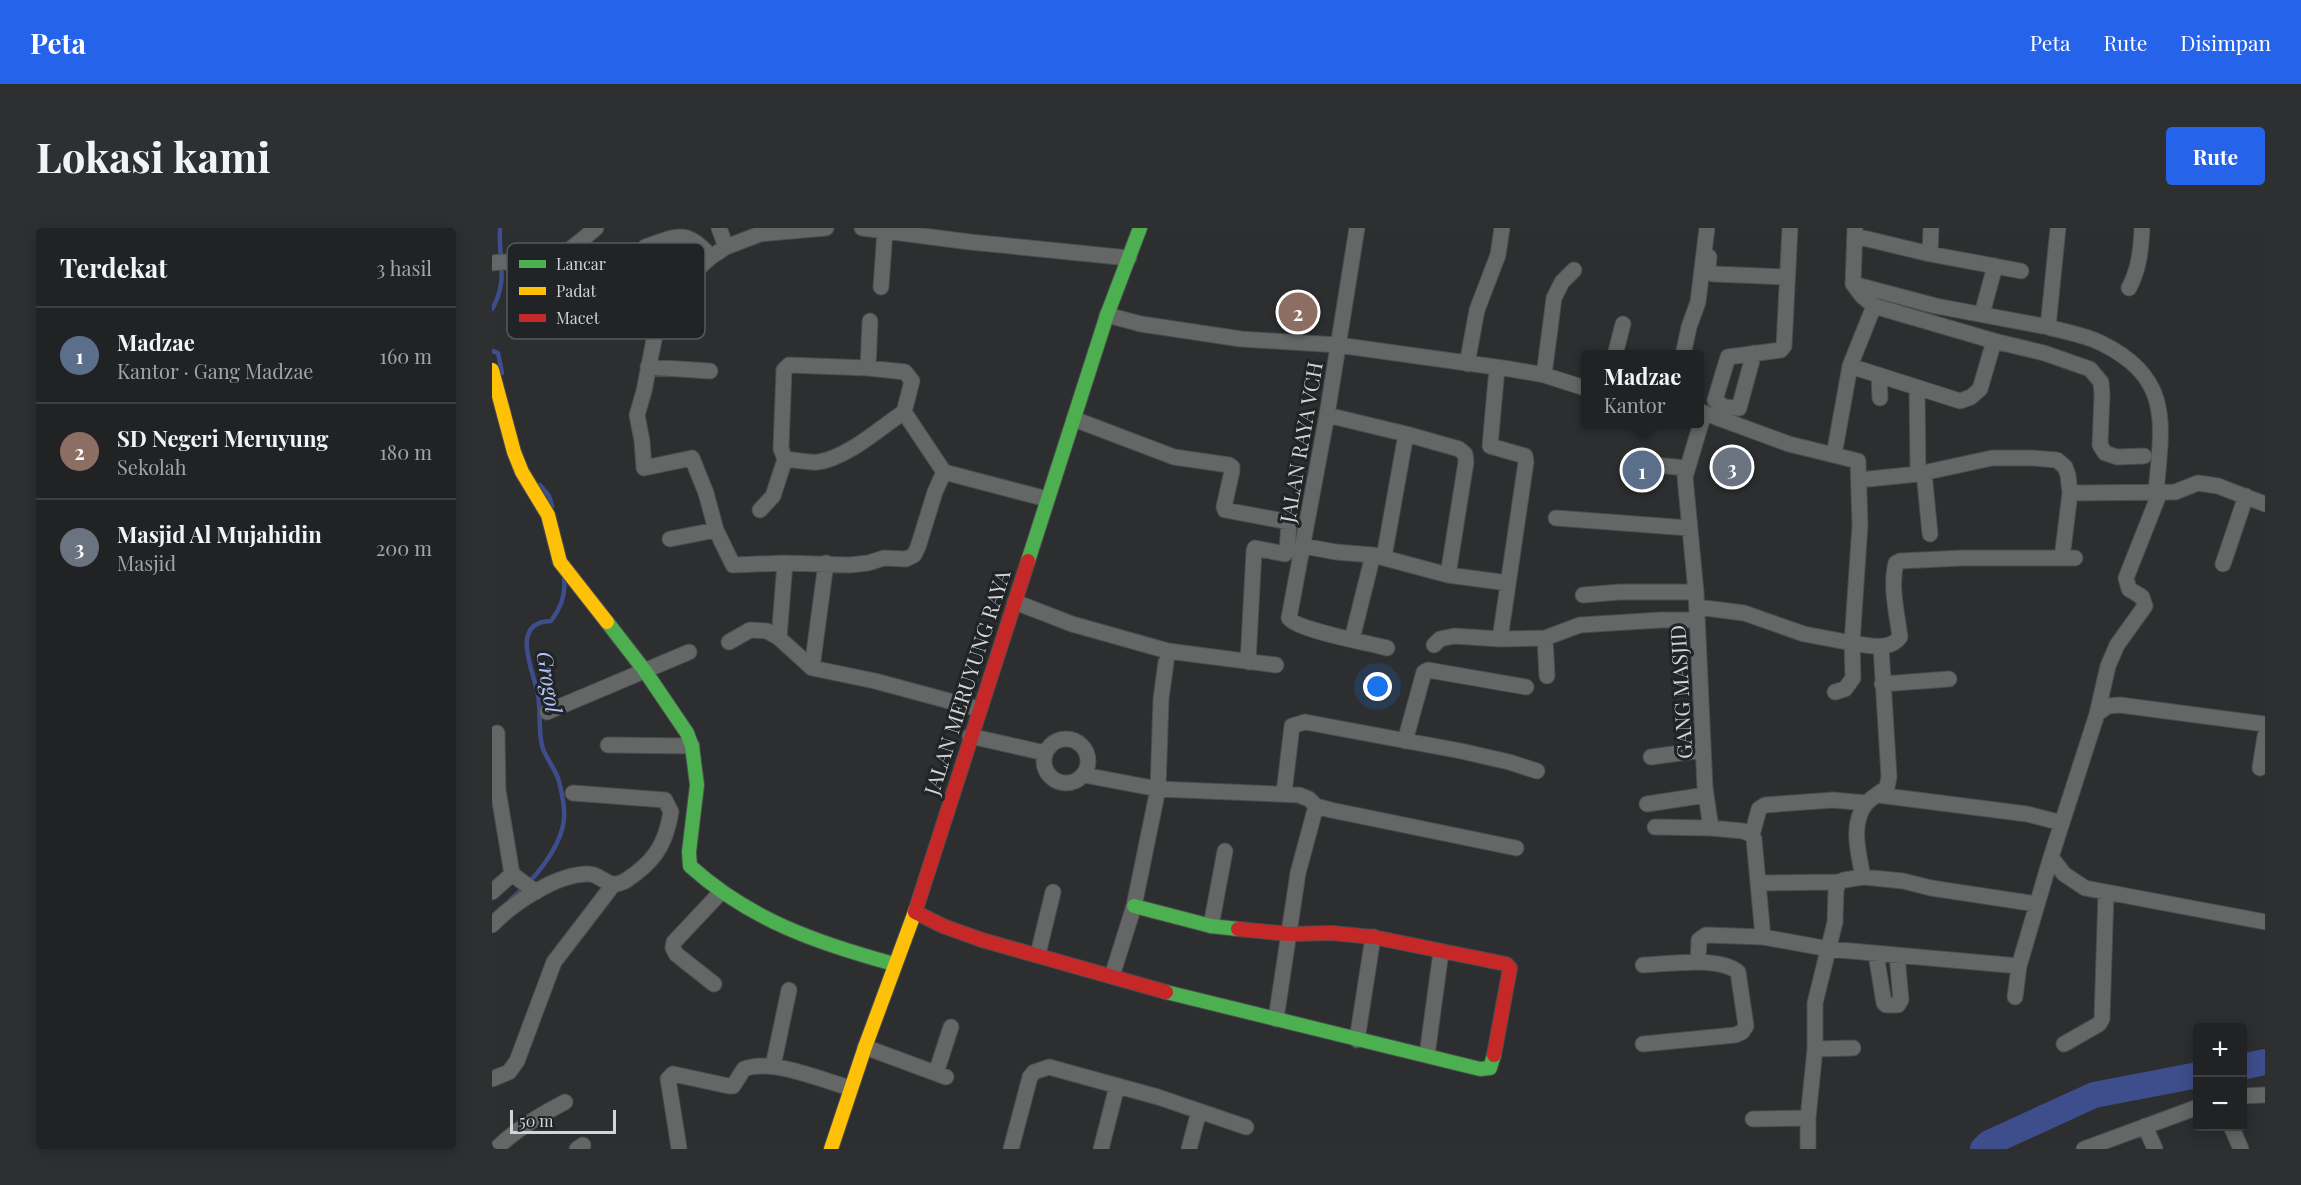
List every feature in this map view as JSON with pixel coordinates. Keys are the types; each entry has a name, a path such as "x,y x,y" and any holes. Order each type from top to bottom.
{"street":[{"path":"578,243 596,228"},
{"path":"719,228 726,247"},
{"path":"705,262 726,247 760,234 826,228"},
{"path":"862,228 972,235 1129,258"},
{"name":"JALAN MERUYUNG RAYA","path":"831,1149 850,1088 915,912 1107,315 1140,228"},
{"name":"JALAN RAYA VCH","path":"1352,639 1294,624 1289,618 1327,415 1356,228"},
{"path":"1467,364 1478,310 1498,255 1502,228"},
{"path":"1684,350 1698,302 1707,228"},
{"path":"1712,228 1709,272 1787,278"},
{"path":"1754,353 1781,350 1784,346 1790,228"},
{"path":"1930,254 1931,228"},
{"path":"2048,327 2058,228"},
{"path":"2129,288 2137,273 2142,228"},
{"path":"881,287 885,231"},
{"path":"2021,271 1930,254 1855,232 1853,284 1874,306 2044,353 2090,369 2101,382 2100,445 2105,453 2117,457 2144,456"},
{"path":"656,243 677,235 690,237 698,243"},
{"path":"705,250 711,257"},
{"path":"1982,314 1995,266"},
{"path":"1545,375 1554,298 1562,282 1574,270"},
{"path":"1853,284 1936,306 2048,327 2100,342 2136,365 2148,377 2157,401 2160,418 2158,492 2126,578 2129,589 2142,597 2145,606 2117,645 2108,666 2097,714 2019,966 2015,997"},
{"path":"1834,455 1850,366 1874,306"},
{"path":"1107,315 1141,324 1241,339 1338,345 1545,375 1581,387"},
{"path":"868,368 870,321"},
{"path":"1617,350 1623,324"},
{"path":"654,339 637,415 644,468 692,458 706,493 716,530 733,565 868,563 884,558 906,559 914,555 918,547 935,492 944,472"},
{"path":"1850,366 1960,401 1980,390 1994,341"},
{"path":"760,510 773,496 785,459 782,449 784,370 789,365 868,368 905,372 909,375 912,381 904,412 830,459 816,462 785,459"},
{"path":"648,367 710,371"},
{"path":"1497,368 1490,446 1519,453 1525,456 1526,462 1500,639"},
{"path":"492,370 514,452 522,472 548,515 560,562 645,671 687,733 692,746 697,785 688,860 690,866 721,892 766,920 788,930 894,964"},
{"path":"1879,375 1880,398"},
{"path":"1917,388 1921,473 1930,534"},
{"path":"904,412 944,472 1047,500"},
{"path":"1704,413 1789,444 1834,455 1858,454 1860,525 1852,643 1853,678 1845,689 1835,692"},
{"path":"1327,415 1406,434 1459,449 1465,454 1466,462 1448,574"},
{"path":"1074,419 1174,457 1232,467 1225,510 1289,522 1285,554 1255,548 1254,551 1248,662"},
{"name":"GANG MASJID","path":"1697,428 1686,468 1685,494 1697,606 1703,750 1711,828"},
{"path":"1387,648 1352,639 1378,556 1406,434"},
{"path":"1583,595 1620,592 1744,613 1804,634 1881,647 1896,643 1900,637 1895,597 1895,570 1896,563 1900,561 1953,558 2069,558 2068,475 2057,460 1992,458 1921,473 1858,480"},
{"path":"1635,463 1686,468"},
{"path":"2070,493 2175,492 2199,483 2218,486 2265,504"},
{"path":"2223,564 2246,496"},
{"path":"1556,518 1689,528"},
{"path":"670,539 716,530"},
{"path":"1303,546 1378,556 1448,574 1508,582"},
{"path":"779,638 785,563"},
{"path":"812,669 826,563"},
{"path":"1015,602 1072,624 1168,651 1276,665"},
{"path":"1434,645 1440,639 1454,636 1500,639 1545,638 1580,625 1661,620 1697,606"},
{"path":"729,642 750,630 767,631 779,638 812,669 875,681 979,709"},
{"path":"1545,638 1547,676"},
{"path":"1863,877 1857,827 1859,815 1872,799 1887,787 1889,777 1881,647"},
{"path":"547,712 689,652"},
{"path":"1112,976 1134,906 1158,789 1161,699 1166,662"},
{"path":"1405,741 1424,672 1428,670 1526,687"},
{"path":"1882,684 1949,679"},
{"path":"2097,714 2108,706 2120,705 2265,724"},
{"path":"1284,793 1292,726 1305,722 1509,762 1537,771"},
{"path":"497,733 498,790 526,883"},
{"path":"970,736 1045,753"},
{"path":"2260,768 2265,736"},
{"path":"1065,738 1073,740 1086,750 1089,759 1088,767 1084,775 1077,780 1068,783 1059,782 1046,771 1045,753 1056,741 1065,738"},
{"path":"608,745 692,746"},
{"path":"1651,757 1703,750"},
{"path":"1084,775 1158,789 1299,795 1309,799 1316,806 1516,848"},
{"path":"492,1079 509,1072 517,1061 554,962 613,885 624,882 650,863 667,834 671,812 665,800 573,793"},
{"path":"1647,804 1707,795"},
{"path":"1763,937 1752,835 1759,809 1765,805 1872,799 2027,814 2062,823"},
{"path":"1276,1019 1298,873 1316,806"},
{"path":"1655,827 1711,828 1743,831 1752,835"},
{"path":"1211,926 1225,851"},
{"path":"2052,857 2064,874 2085,888 2265,922"},
{"path":"492,892 526,883 554,881 591,873 613,885"},
{"path":"1758,883 1839,882 1863,877 1903,881 1931,888 2037,904"},
{"path":"1808,1149 1808,1118 1815,1049 1815,1003 1835,922 1836,889 1839,882"},
{"path":"492,925 526,883"},
{"path":"714,984 676,954 673,948 674,942 721,892"},
{"path":"1038,954 1053,892"},
{"path":"2064,1044 2099,1024 2102,1019 2106,893"},
{"path":"915,912 943,926 973,936 1217,1006 1480,1069 1490,1068 1493,1063 1510,968 1506,964 1373,937 1332,933 1289,934 1211,926 1134,906"},
{"path":"1698,962 1700,940 1707,935 1763,937 1829,949 2019,966"},
{"path":"1357,1040 1373,937"},
{"path":"1427,1055 1440,952"},
{"path":"1876,954 1886,1005 1898,1005 1901,1000 1897,956"},
{"path":"1643,965 1698,962 1731,966 1738,972 1746,1026 1742,1032 1734,1035 1643,1044"},
{"path":"773,1066 789,990"},
{"path":"865,1047 941,1075 951,1027"},
{"path":"1815,1049 1853,1048"},
{"path":"680,1149 668,1079 670,1075 733,1086 744,1069 773,1066 850,1088"},
{"path":"1011,1149 1029,1077 1049,1067 1246,1127"},
{"path":"1101,1149 1117,1086"},
{"path":"2247,1096 2265,1095"},
{"path":"496,1149 535,1118 565,1102"},
{"path":"2084,1149 2193,1109"},
{"path":"1189,1149 1199,1111"},
{"path":"1753,1119 1808,1118"},
{"path":"2145,1126 2155,1149"},
{"path":"2233,1131 2241,1149"}],"waterway":[{"name":"Grogol","path":"492,309 500,289 502,269 500,228"},
{"name":"Grogol","path":"492,351 498,353 502,373"},
{"name":"Grogol","path":"540,485 549,496 552,506"},
{"name":"Grogol","path":"510,900 536,874 552,852 558,841 564,818 558,778 541,742 538,697 527,647 527,637 531,629 539,623 551,621 558,611 563,596 564,579"},
{"path":"2247,1066 2265,1062"},
{"path":"1983,1149 1989,1143 2094,1095 2193,1076"}],"traffic: fast":[{"path":"1028,561 1107,315 1140,228"},
{"path":"607,622 645,671 687,733 692,746 697,785 689,852 690,866 736,901 761,915 811,938 894,964"},
{"path":"1134,906 1211,926 1238,929"},
{"path":"1166,992 1480,1069 1490,1068 1494,1055"}],"traffic: slow":[{"path":"492,370 514,452 522,472 548,515 560,562 607,622"},
{"path":"831,1149 865,1047 916,909"}],"traffic: jam":[{"path":"916,909 1028,561"},
{"path":"915,912 943,926 982,940 1166,992"},
{"path":"1238,929 1289,934 1332,933 1373,937 1506,964 1510,968 1494,1055"}],"place":[{"name":"SD Negeri Meruyung","path":"1298,312"},
{"name":"Masjid Al Mujahidin","path":"1732,467"},
{"name":"Madzae","path":"1642,470"}]}
